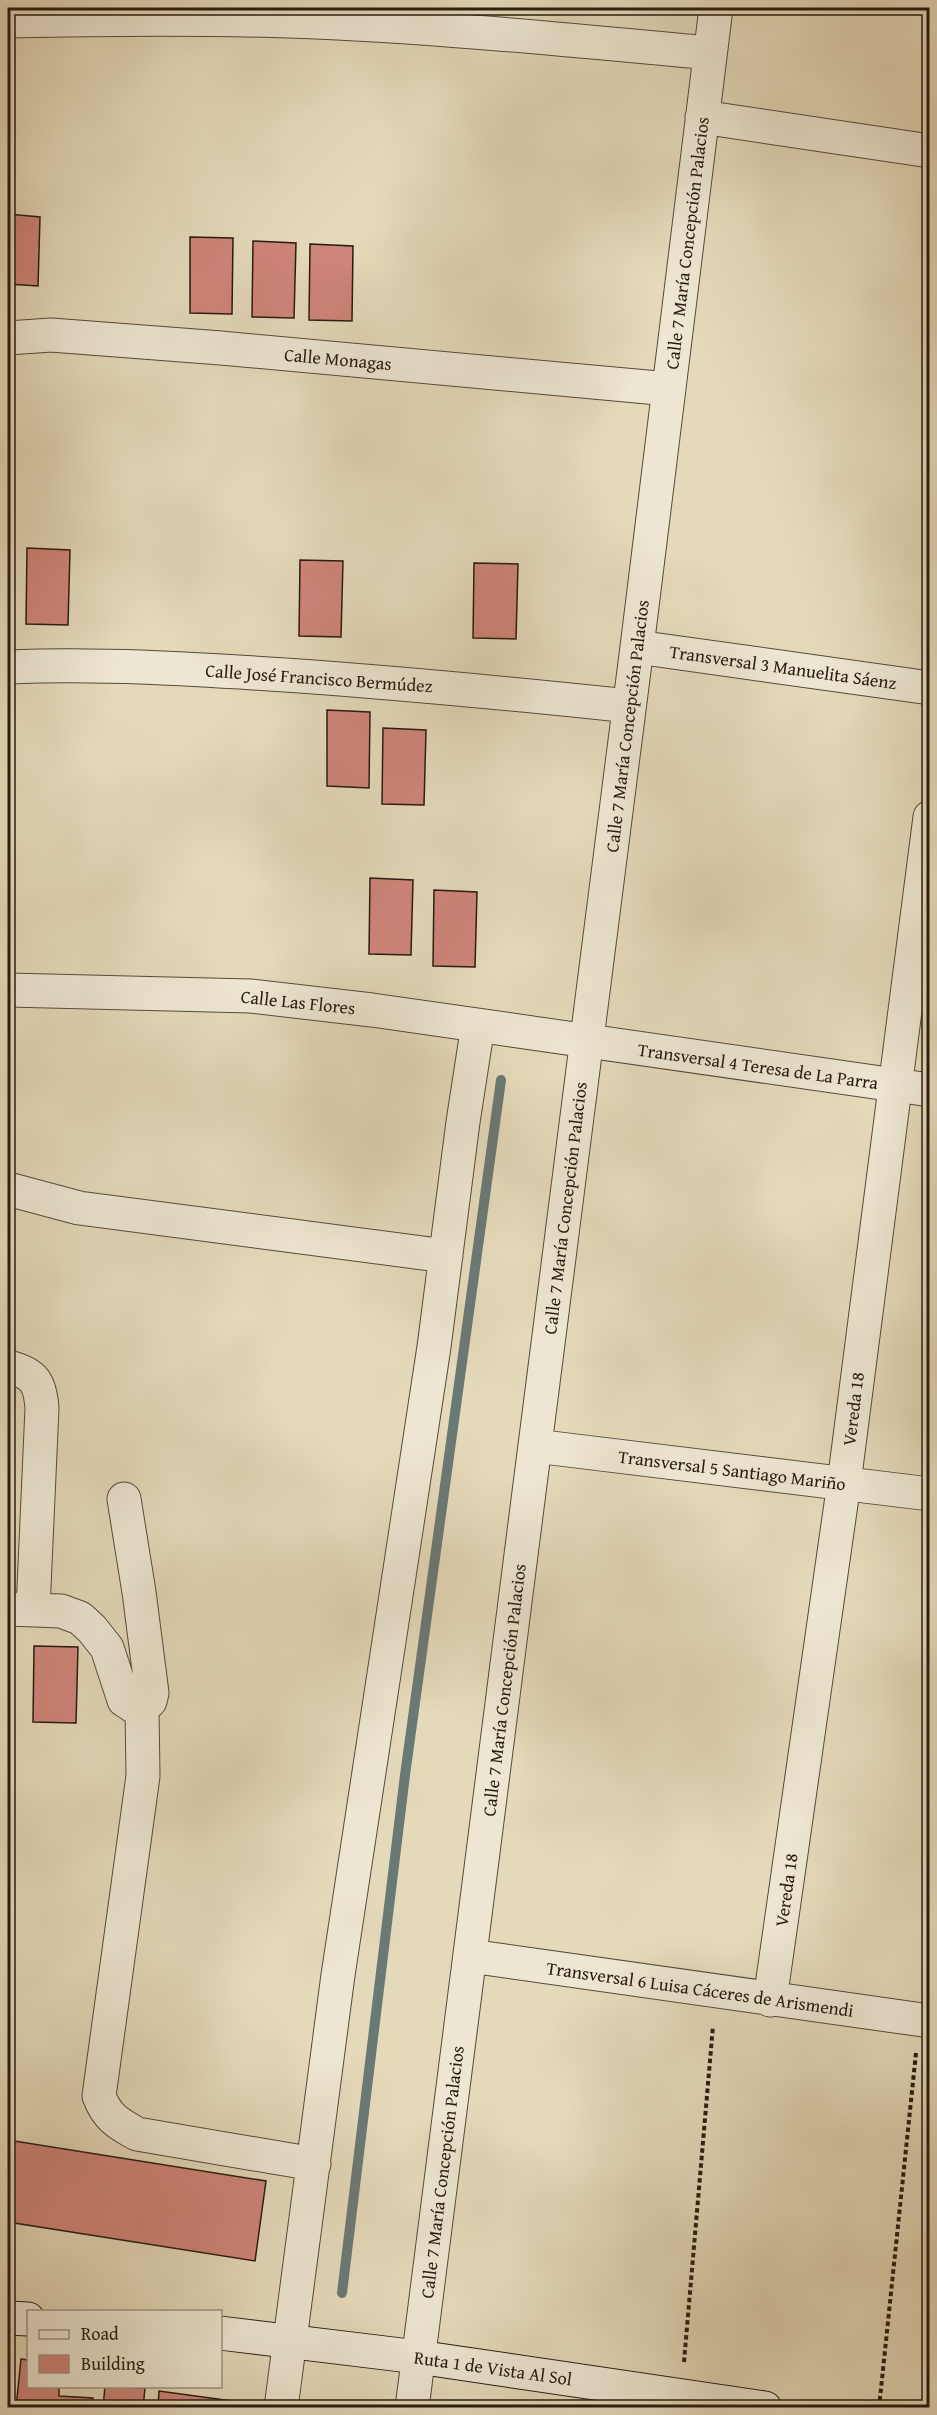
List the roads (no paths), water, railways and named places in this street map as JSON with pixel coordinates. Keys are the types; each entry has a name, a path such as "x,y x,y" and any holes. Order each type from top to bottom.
{"street":[{"name":"Calle 7 María Concepción Palacios","path":"412,2408 638,646 716,8"},
{"path":"8,21 125,18 290,21 525,36 710,53"},
{"path":"702,117 930,151"},
{"name":"Calle Monagas","path":"8,338 51,336 221,348 669,390"},
{"name":"Transversal 3 Manuelita Sáenz","path":"638,646 930,688"},
{"name":"Calle José Francisco Bermúdez","path":"8,668 55,665 201,669 421,685 630,706"},
{"name":"Vereda 18","path":"770,2000 844,1484 930,817"},
{"name":"Calle Las Flores","path":"8,990 250,996 372,1010 586,1041"},
{"path":"281,2408 338,1975 434,1347 478,1025"},
{"name":"Transversal 4 Teresa de La Parra","path":"586,1041 930,1090"},
{"path":"8,1189 79,1208 446,1256"},
{"path":"8,1367 24,1371 35,1380 41,1394 42,1408 20,1609 60,1611 80,1618 107,1648 124,1700 133,1706 142,1708"},
{"name":"Transversal 5 Santiago Mariño","path":"535,1446 930,1494"},
{"path":"124,1499 140,1592 152,1693 150,1701 142,1708 143,1776 99,2096 105,2110 118,2123 137,2134 314,2164"},
{"name":"Transversal 6 Luisa Cáceres de Arismendi","path":"470,1956 925,2021"},
{"path":"8,2318 27,2319"},
{"name":"Ruta 1 de Vista Al Sol","path":"222,2333 418,2357 731,2405 765,2408"}],"waterway":[{"path":"342,2293 405,1775 501,1080"}]}
